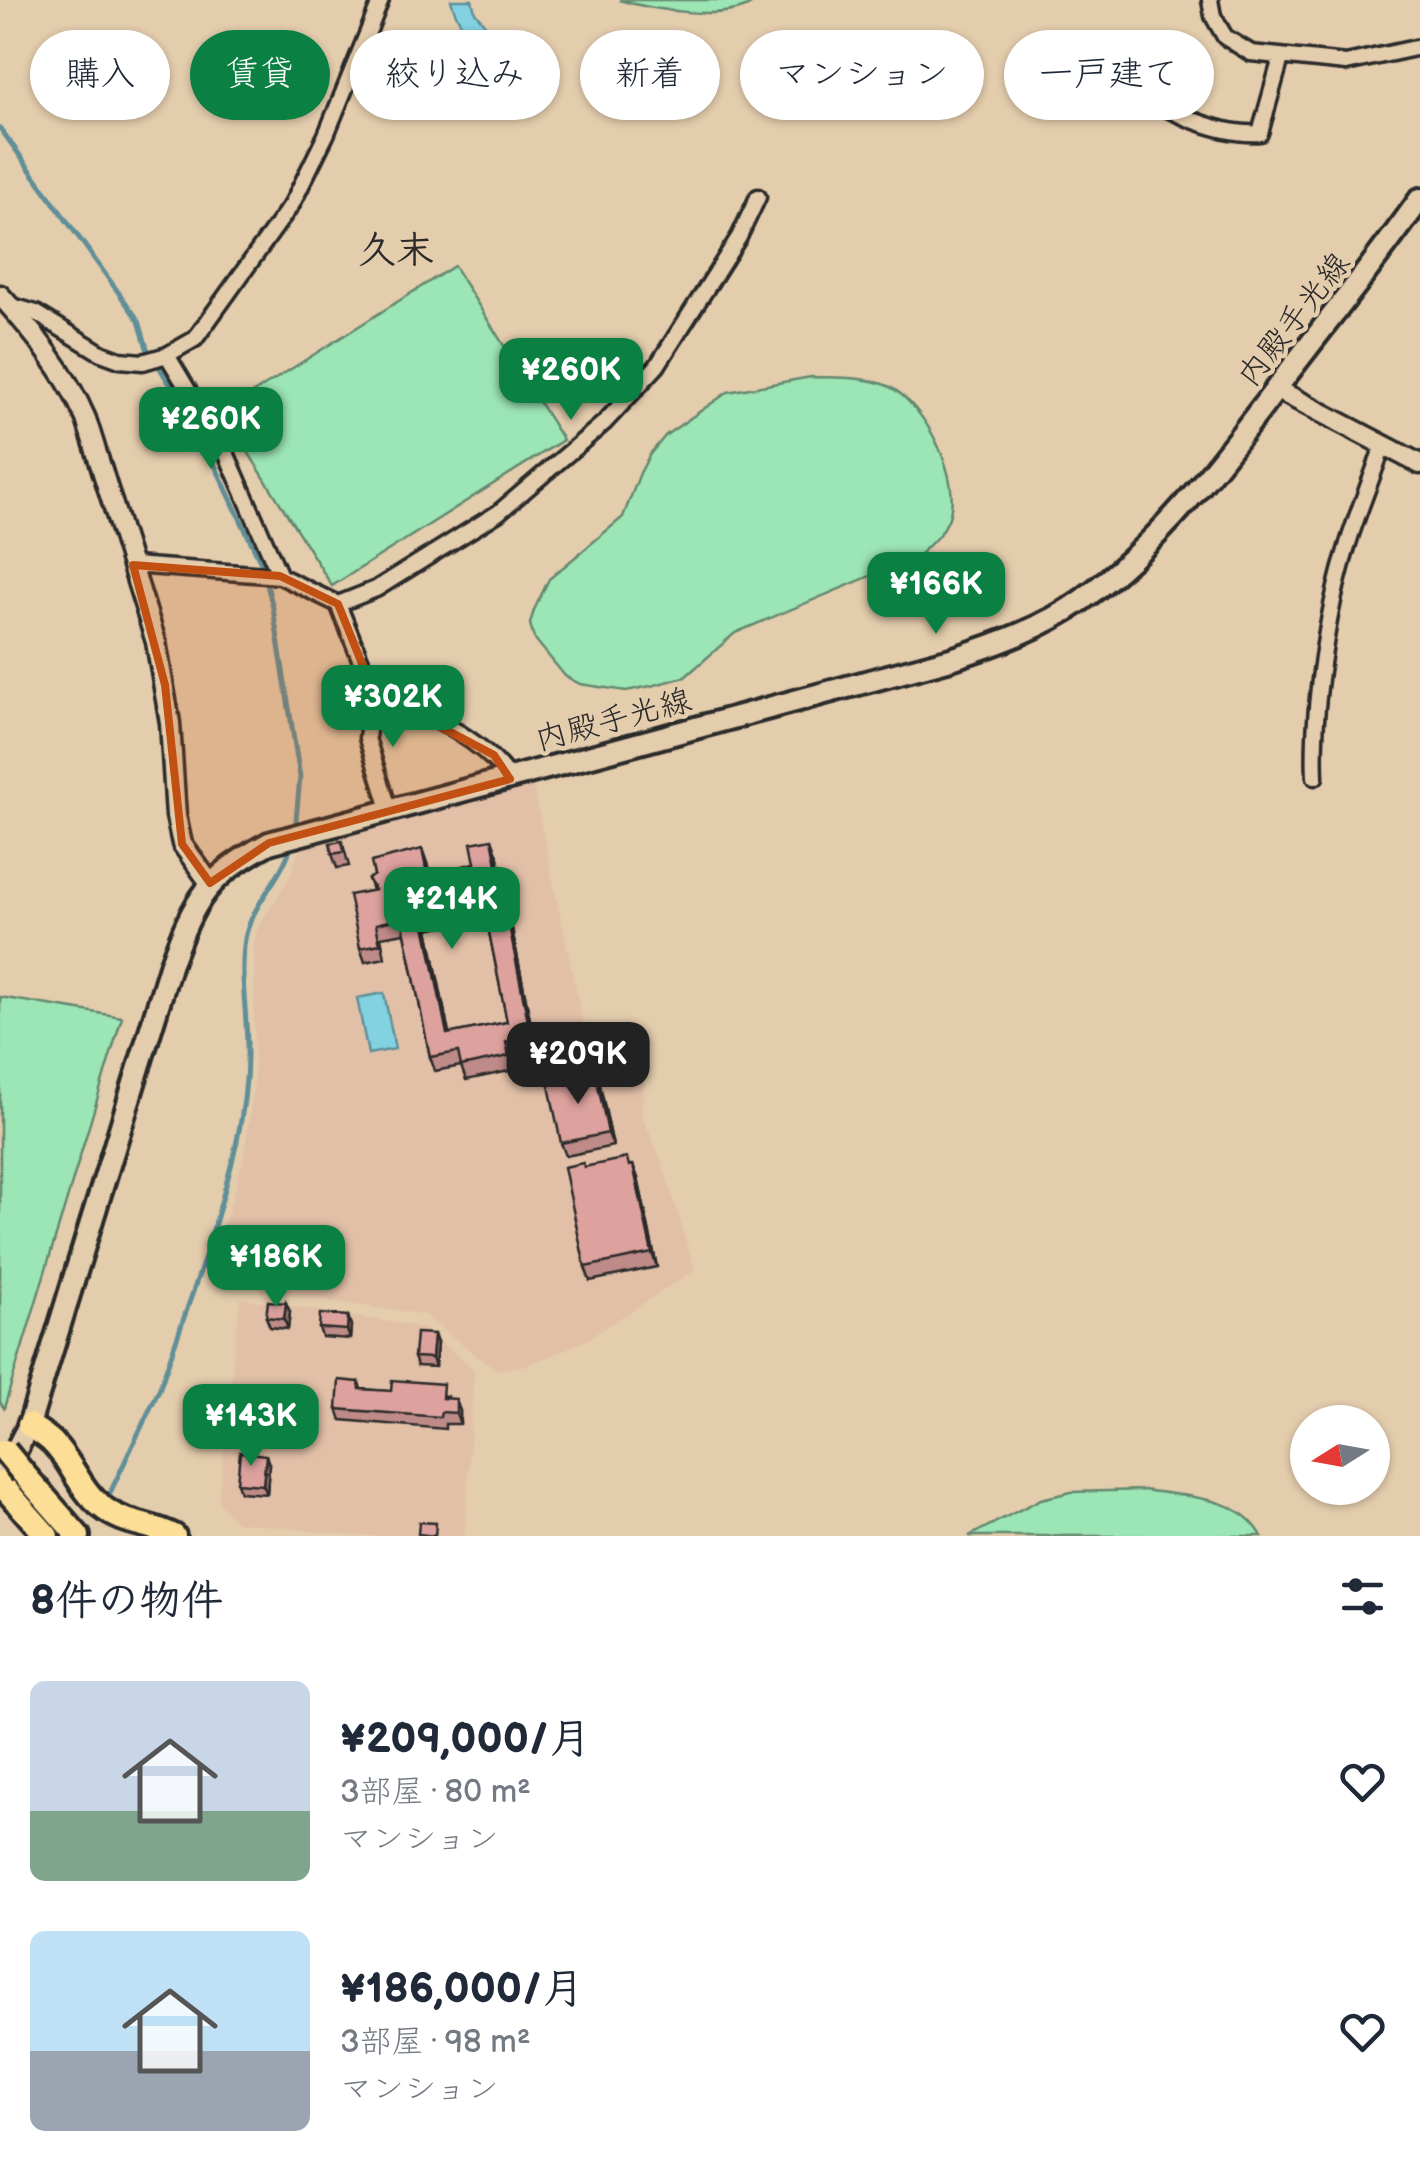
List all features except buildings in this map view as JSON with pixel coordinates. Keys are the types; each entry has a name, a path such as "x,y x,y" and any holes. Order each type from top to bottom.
{"highway":[{"path":"29,1425 54,1444 97,1504 111,1515 142,1531 152,1526 174,1536"},
{"path":"2,1447 78,1536"},
{"path":"4,1487 46,1536"}],"main road":[{"name":"内殿手光線","path":"4,1487 29,1425 171,964 190,916 210,882 270,843 951,659 1039,625 1082,600 1159,534 1382,254 1420,199"}],"street":[{"path":"4,300 36,313 120,360 143,362 167,355 196,339 292,204 326,134 381,0"},
{"path":"1210,0 1213,16 1225,37 1252,53 1346,64 1420,47"},
{"path":"1203,120 1249,134 1260,132 1282,58"},
{"path":"338,604 376,589 498,513 604,423 657,366 739,237 758,198"},
{"path":"4,300 73,389 86,418 134,565 165,684 182,844 210,882"},
{"path":"167,355 227,455 280,576"},
{"path":"1276,389 1420,464"},
{"path":"1315,777 1313,733 1334,600 1346,548 1383,445"},
{"path":"134,565 280,576 338,604 373,690 367,738 390,812"},
{"path":"373,690 450,727 494,756 510,779"}],"highlighted area":[{"path":"133,565 280,576 338,604 373,691 494,755 510,779 269,843 210,883 182,844 165,685"}],"shaded area":[{"path":"533,785 583,1023 626,1040 639,1066 644,1085 641,1113 662,1162 695,1270 583,1342 527,1365 499,1370 425,1315 261,1291 250,1276 251,1252 222,1232 244,1156 254,1082 254,943 258,927 287,882 301,847"},
{"path":"240,1298 425,1329 474,1369 465,1536 353,1536 236,1522 218,1501"}],"green space":[{"path":"619,0 756,0 744,7 710,13"},
{"path":"454,266 563,440 332,586 223,412"},
{"path":"811,377 879,383 902,395 915,409 938,445 951,485 952,504 939,535 918,556 735,633 685,677 626,691 580,684 565,676 534,638 530,624 534,610 549,579 623,517 650,454 666,435 728,392"},
{"path":"0,997 122,1017 4,1408 0,1402"},
{"path":"1144,1490 1226,1505 1240,1512 1262,1536 969,1536 1041,1499 1071,1492"}],"water":[{"path":"451,0 472,0 475,12 489,30 466,30"},
{"path":"384,993 395,1049 368,1054 357,998"}],"waterway":[{"path":"0,128 139,321 147,348 196,425 262,565 273,608 300,777 295,831"},
{"path":"213,1230 244,1100 245,939 292,842"},
{"path":"109,1495 159,1390 205,1257"}],"district":[{"name":"久末","path":"396,250"}]}
